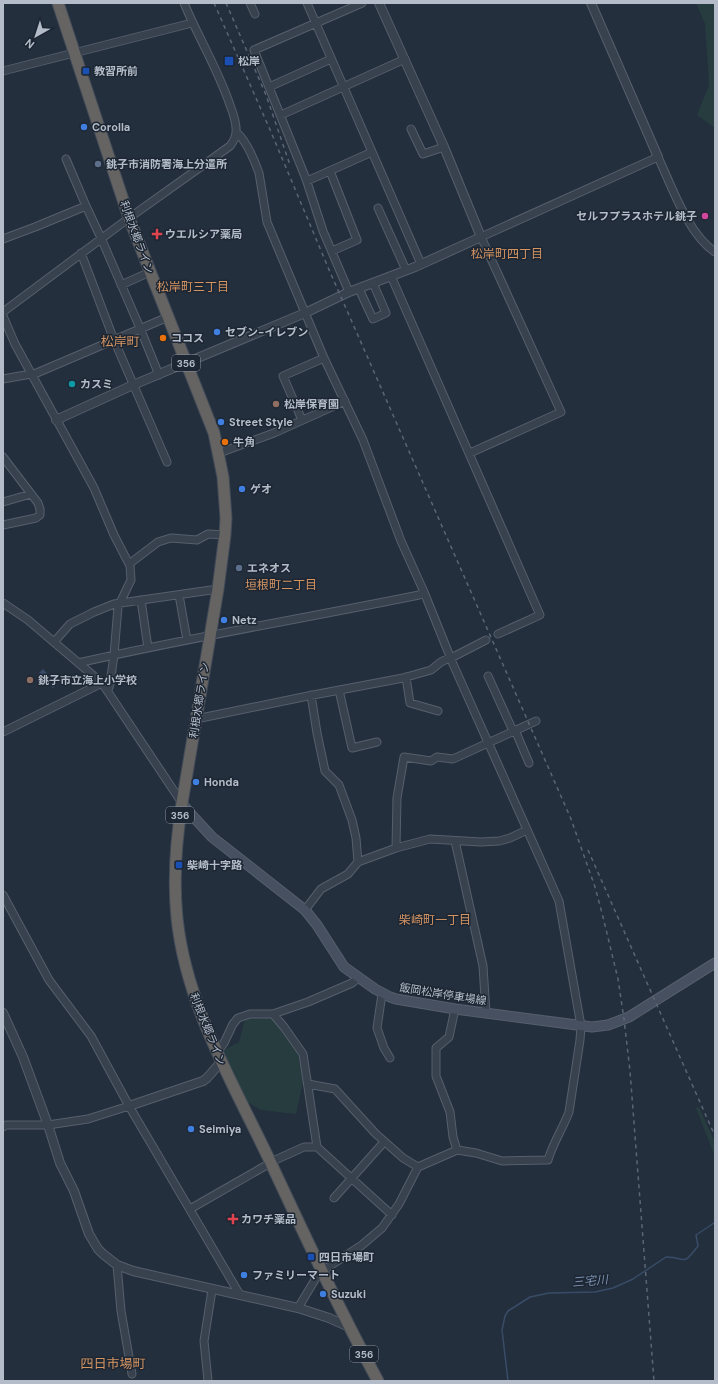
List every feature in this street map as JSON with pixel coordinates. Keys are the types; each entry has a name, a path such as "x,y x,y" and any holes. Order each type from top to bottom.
{"highway":[{"name":"利根水郷ライン","path":"58,3 129,218 214,433 223,477 225,497 225,535 218,589 182,802 176,863 175,894 182,951 199,1010 219,1057 349,1327 378,1381"}],"main road":[{"name":"飯岡松岸停車場線","path":"182,802 188,811 212,837 305,910 317,924 341,963 358,978 382,994 396,999 455,1009 592,1027 608,1025 624,1019 715,963"}],"street":[{"path":"3,312 101,238 230,146 236,132 235,121 217,71 192,23 184,3"},
{"path":"250,3 255,14"},
{"path":"307,3 422,264"},
{"path":"350,292 323,231 307,181 254,50 362,3"},
{"path":"379,3 444,147 481,237 561,412 470,453"},
{"path":"591,3 679,204 701,241 715,252"},
{"path":"3,71 192,23"},
{"path":"269,87 331,59"},
{"path":"281,115 405,59"},
{"path":"411,129 423,154 444,147"},
{"path":"236,132 242,137 256,166 267,222 324,358 363,440 401,541 488,743 560,901 581,1026 569,1112 565,1123 552,1146 548,1160 502,1161 476,1153 457,1150 418,1167 399,1204 382,1228 362,1245 322,1270 298,1308"},
{"path":"307,181 372,152"},
{"path":"56,420 133,385 305,313 350,292 422,264 658,157"},
{"path":"66,159 159,375"},
{"path":"330,171 357,240 332,251"},
{"path":"3,239 86,206"},
{"path":"378,208 406,270"},
{"path":"81,253 114,340 167,462"},
{"path":"121,284 150,272"},
{"path":"391,276 540,615 498,634"},
{"path":"359,289 372,319 386,313 373,283"},
{"path":"3,316 31,375 94,488 114,535 129,564 131,580 119,603 114,655 108,690"},
{"path":"3,379 31,375 168,317"},
{"path":"302,420 283,376 324,358"},
{"path":"219,453 274,433 345,401"},
{"path":"3,457 38,503 40,509 38,517 3,525"},
{"path":"3,502 31,494"},
{"path":"129,564 158,542 171,538 198,540 208,534 225,535"},
{"path":"54,642 70,624 94,612 119,603 218,589"},
{"path":"78,663 210,635 334,613 419,595 424,592"},
{"path":"179,595 187,640"},
{"path":"141,600 148,648"},
{"path":"3,603 28,620 102,683 182,802"},
{"path":"196,719 406,677 431,670 441,662 486,640"},
{"path":"488,676 529,763"},
{"path":"406,677 410,703 438,711"},
{"path":"3,732 102,683"},
{"path":"339,690 352,748 377,742"},
{"path":"311,695 325,771 339,785 352,820 356,838 358,862"},
{"path":"396,848 397,798 404,757 431,761 437,757 453,759 536,721"},
{"path":"305,910 322,890 348,874 358,862 396,848 430,839 481,842 499,841 510,838 527,830"},
{"path":"455,841 483,966 486,1013"},
{"path":"3,895 49,980 91,1036 129,1106 240,1295"},
{"path":"3,1126 48,1125 88,1119 203,1081 212,1073 224,1043 233,1024 238,1018 250,1014 273,1014 308,1002 347,985 358,978"},
{"path":"382,994 377,1028 384,1048 390,1058"},
{"path":"455,1009 449,1038 436,1048 435,1054 436,1076 450,1112 453,1136 457,1150"},
{"path":"3,1013 23,1057 60,1163 74,1191 89,1234 98,1249 117,1265 133,1272 298,1308 329,1318 349,1327"},
{"path":"273,1014 304,1054 317,1147 392,1215"},
{"path":"308,1084 335,1089 348,1105 384,1142 403,1158 418,1167"},
{"path":"334,1198 384,1142"},
{"path":"190,1209 273,1161 304,1147 317,1147"},
{"path":"117,1265 121,1311 132,1374"},
{"path":"208,1381 204,1341 212,1290"}],"green space":[{"path":"696,3 715,3 715,128 697,115 709,85 705,24"},
{"path":"271,1016 297,1050 303,1082 296,1114 261,1110 244,1100 222,1051 239,1042 245,1019"},
{"path":"699,1107 715,1142 715,1157 696,1108"}],"water":[{"path":"43,669 57,684 53,688 39,673"}],"waterway":[{"name":"三宅川","path":"508,1381 502,1330 505,1316 508,1311 530,1297 549,1293 595,1292 613,1288 633,1279 666,1257 684,1260 689,1257 698,1246 696,1235 715,1221"}],"railway":[{"path":"214,3 271,132 330,272 571,819 595,887 618,979 624,1019 630,1071 654,1381"},
{"path":"226,3 266,95 290,165"},
{"path":"588,850 715,1136"}],"place":[{"name":"松岸","path":"229,61"},
{"name":"教習所前","path":"86,71"},
{"name":"Corolla","path":"84,127"},
{"name":"銚子市消防署海上分遣所","path":"98,164"},
{"name":"セルフプラスホテル銚子","path":"705,216"},
{"name":"ウエルシア薬局","path":"157,234"},
{"name":"セブン-イレブン","path":"217,332"},
{"name":"ココス","path":"163,338"},
{"name":"カスミ","path":"72,384"},
{"name":"松岸保育園","path":"276,404"},
{"name":"Street Style","path":"221,422"},
{"name":"牛角","path":"225,442"},
{"name":"ゲオ","path":"242,489"},
{"name":"エネオス","path":"239,568"},
{"name":"Netz","path":"224,620"},
{"name":"銚子市立海上小学校","path":"30,680"},
{"name":"Honda","path":"196,782"},
{"name":"柴崎十字路","path":"179,865"},
{"name":"Seimiya","path":"191,1129"},
{"name":"カワチ薬品","path":"233,1219"},
{"name":"四日市場町","path":"311,1257"},
{"name":"ファミリーマート","path":"244,1275"},
{"name":"Suzuki","path":"323,1294"}],"district":[{"name":"松岸町四丁目","path":"507,254"},
{"name":"松岸町三丁目","path":"193,287"},
{"name":"松岸町","path":"120,341"},
{"name":"垣根町二丁目","path":"281,585"},
{"name":"柴崎町一丁目","path":"435,920"},
{"name":"四日市場町","path":"113,1363"}]}
